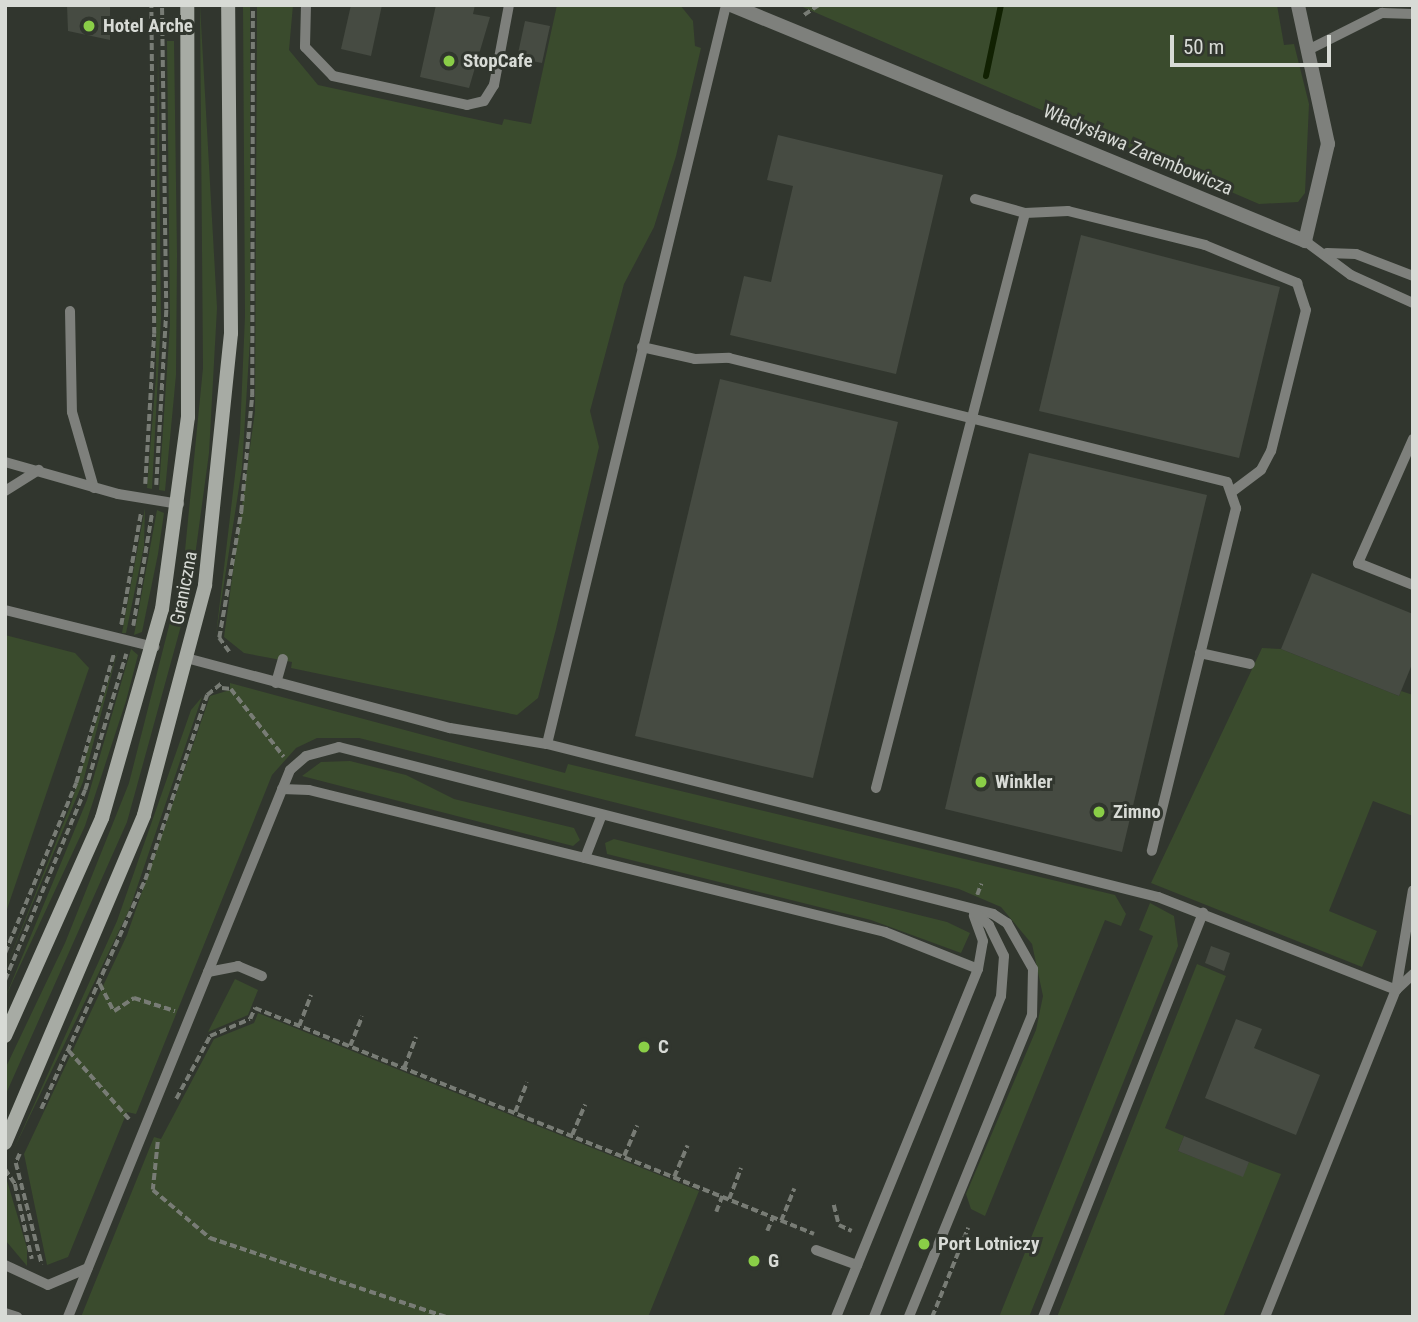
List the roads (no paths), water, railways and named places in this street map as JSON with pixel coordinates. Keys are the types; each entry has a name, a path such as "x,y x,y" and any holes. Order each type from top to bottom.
{"main road":[{"name":"Graniczna","path":"5,1036 102,818 153,647 179,503 190,337 187,5"},
{"name":"Graniczna","path":"5,1143 144,816 190,659 218,508 228,401 228,5"}],"street":[{"name":"Władysława Zarembowicza","path":"729,5 1305,241"},
{"path":"1298,5 1328,144 1305,241"}],"lane":[{"path":"306,5 304,47 333,76 467,105 484,101 494,85 509,5"},
{"path":"547,744 642,347 729,5"},
{"path":"1308,50 1382,13 1413,14"},
{"path":"975,199 1025,213 1068,211 1205,245 1290,279 1305,293 1271,451 1261,470 1233,491"},
{"path":"876,788 967,417 1025,213"},
{"path":"1305,241 1327,253 1351,275 1413,303"},
{"path":"1327,253 1356,254 1413,276"},
{"path":"69,311 72,412 94,488"},
{"path":"642,347 695,359 729,358 1217,477 1233,491 1236,508 1152,851"},
{"path":"1413,439 1358,563 1413,585"},
{"path":"5,462 94,488 179,503"},
{"path":"5,491 39,470"},
{"path":"5,610 153,647"},
{"path":"1200,653 1250,664"},
{"path":"190,659 450,728 547,744 1203,913 1396,990"},
{"path":"276,682 283,659"},
{"path":"68,1317 292,768 322,749 347,748 601,817 971,911 993,914 1020,937 1033,969 1034,1002 909,1317"},
{"path":"282,789 334,797 885,932 978,970"},
{"path":"585,859 601,817"},
{"path":"1265,1317 1396,990 1413,890"},
{"path":"836,1317 978,970 983,941 971,911"},
{"path":"874,1317 1001,996 1004,956 989,925 971,911"},
{"path":"1043,1317 1203,913"},
{"path":"208,972 238,966 262,976"},
{"path":"1396,990 1413,974"},
{"path":"816,1250 857,1265"},
{"path":"5,1265 48,1285 88,1268"},
{"path":"5,1312 17,1317"}],"waterway":[{"path":"986,76 1001,5"}],"place":[{"name":"Hotel Arche","path":"89,26"},
{"name":"StopCafe","path":"449,61"},
{"name":"Winkler","path":"981,782"},
{"name":"Zimno","path":"1099,812"},
{"name":"C","path":"644,1047"},
{"name":"Port Lotniczy","path":"924,1244"},
{"name":"G","path":"754,1261"}]}
